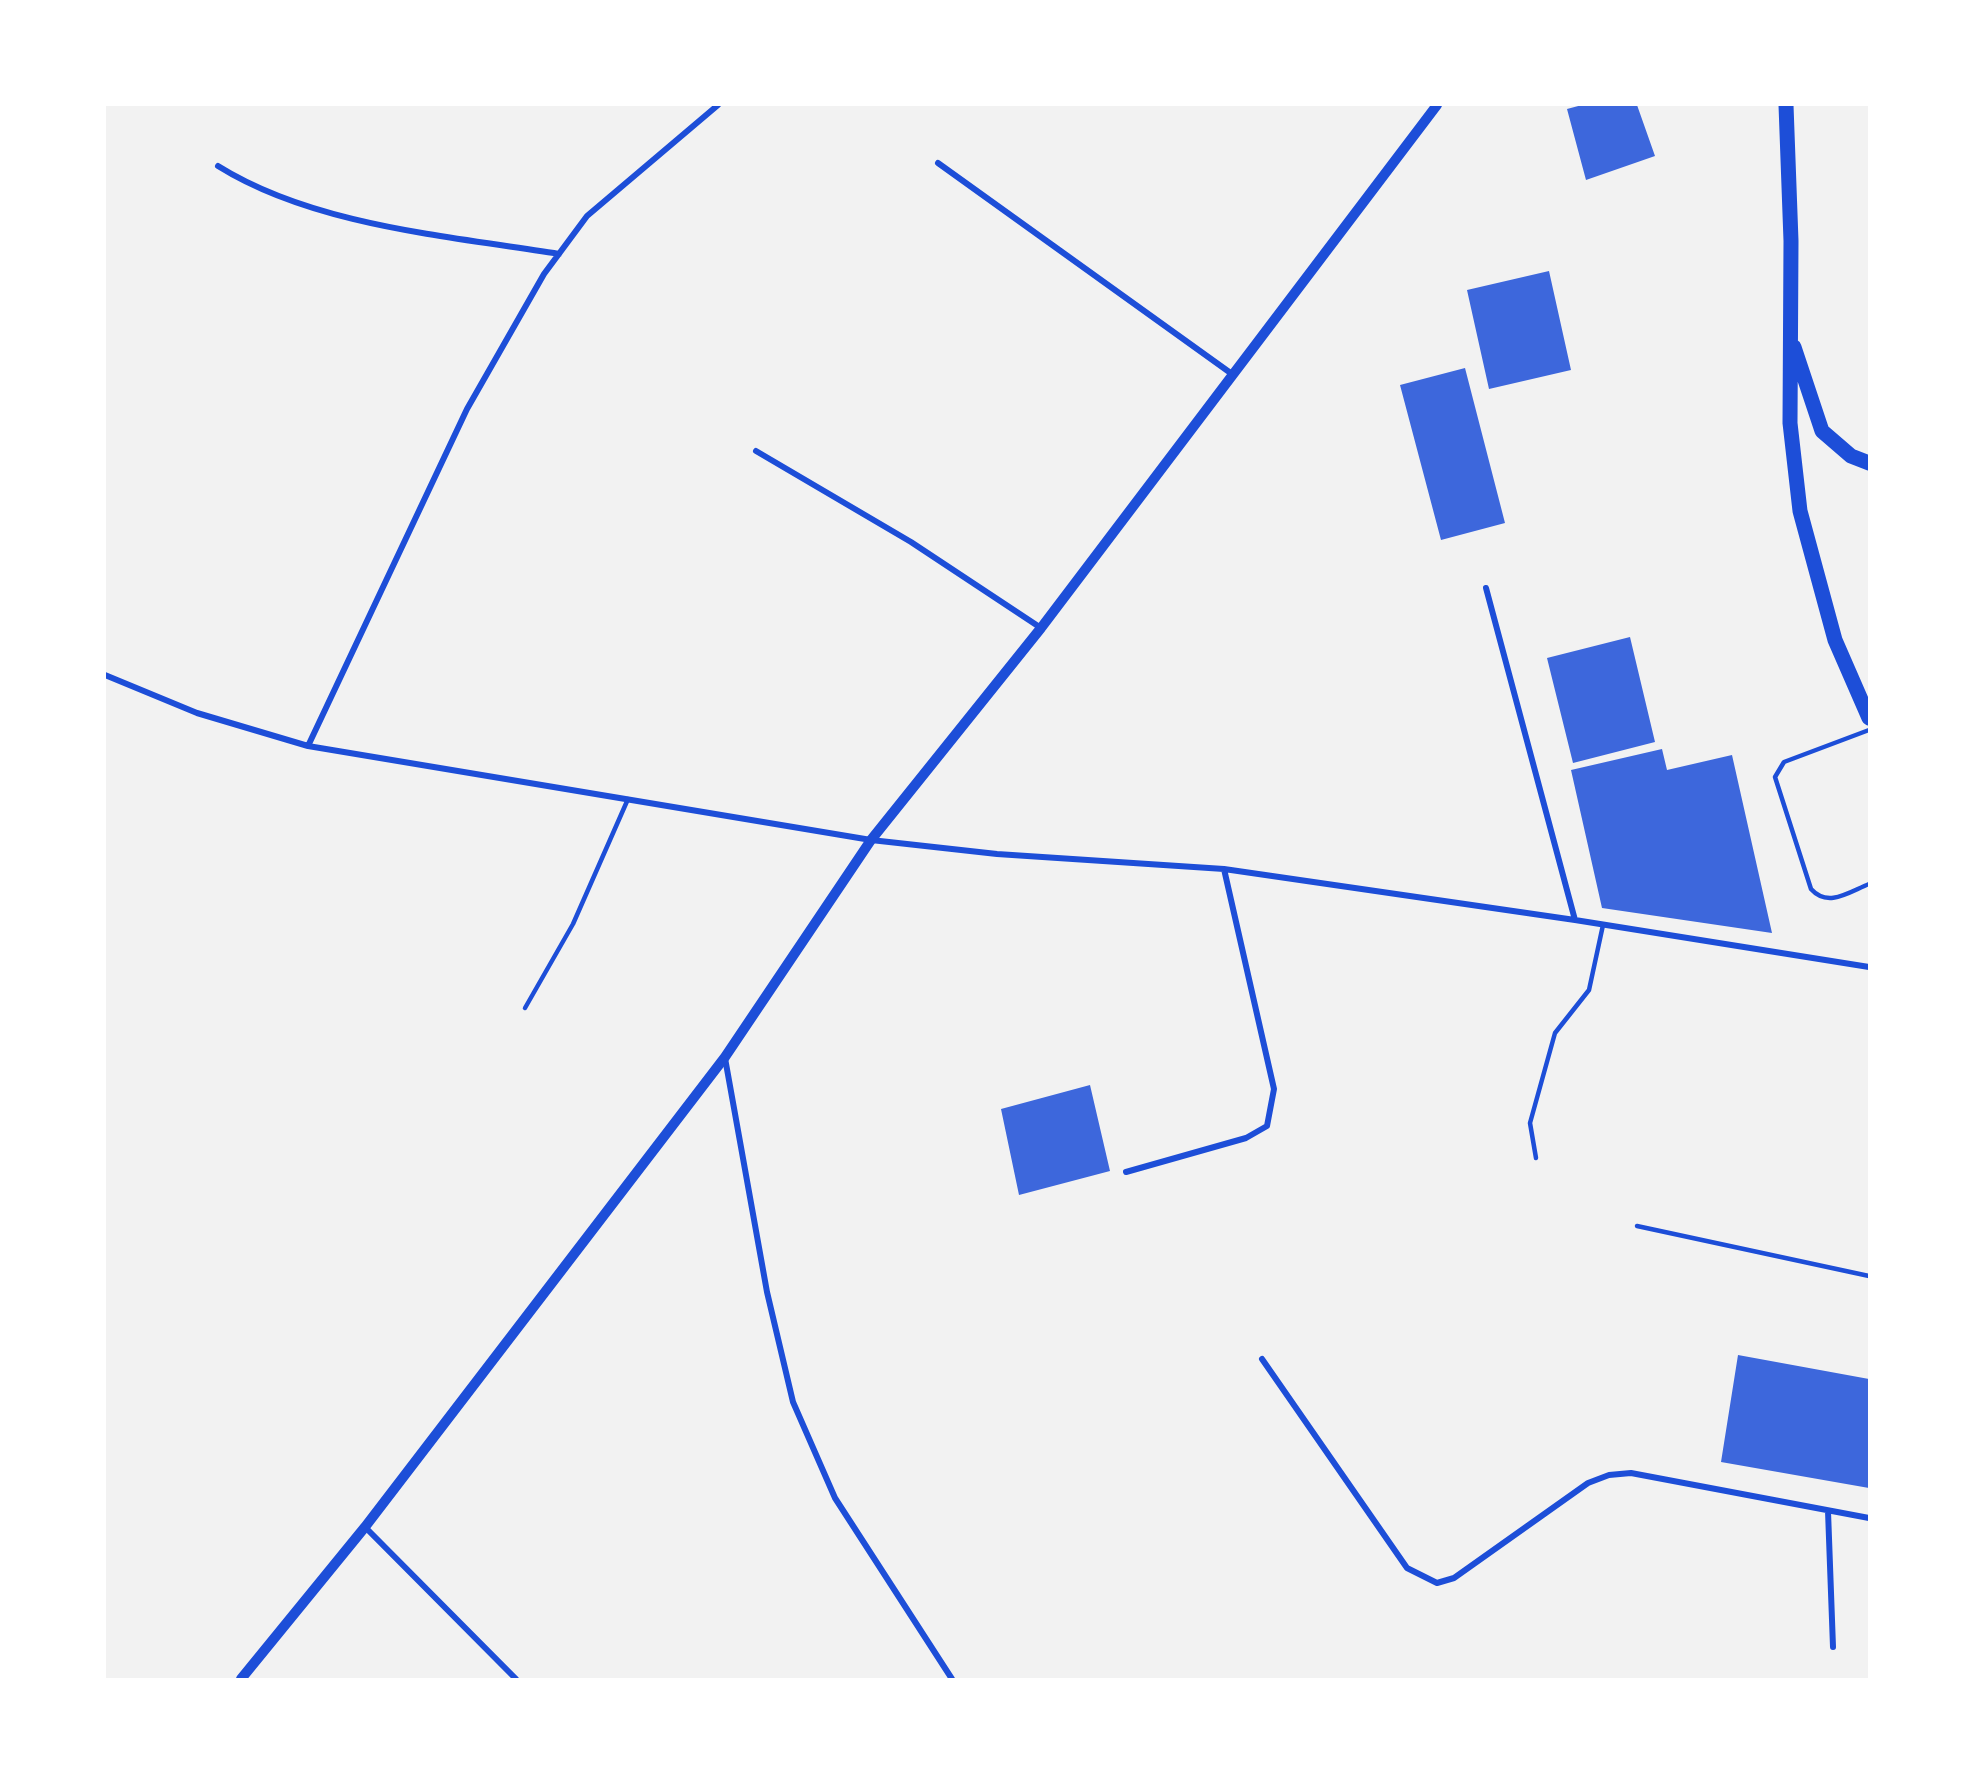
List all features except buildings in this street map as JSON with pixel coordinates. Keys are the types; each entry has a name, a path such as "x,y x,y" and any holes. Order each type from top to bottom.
{"main road":[{"path":"1786,105 1791,241 1790,423 1800,511 1816,577 1835,640 1869,718"},
{"path":"1789,333 1822,431 1851,456 1869,463"}],"street":[{"path":"308,746 467,409 544,274 587,216 718,105"},
{"path":"241,1679 365,1527 725,1057 871,840 1041,628 1437,105"},
{"path":"938,163 1232,374"},
{"path":"218,166 247,184 338,214 559,254"},
{"path":"756,452 911,542 1041,628"},
{"path":"1486,588 1575,920"},
{"path":"105,675 197,713 308,746 871,840 998,854 1224,869 1575,920 1869,967"},
{"path":"1126,1172 1246,1138 1267,1126 1274,1089 1224,869"},
{"path":"725,1057 767,1292 793,1402 835,1498 952,1679"},
{"path":"1262,1359 1407,1568 1437,1582 1454,1578 1588,1484 1609,1475 1631,1473 1869,1518"},
{"path":"1828,1511 1833,1647"},
{"path":"365,1527 516,1679"}],"lane":[{"path":"1869,730 1784,762 1775,777 1811,889 1817,896 1831,900 1869,884"},
{"path":"525,1008 573,924 628,799"},
{"path":"1536,1158 1530,1123 1555,1033 1588,990 1603,925"},
{"path":"1636,1226 1869,1276"}]}
